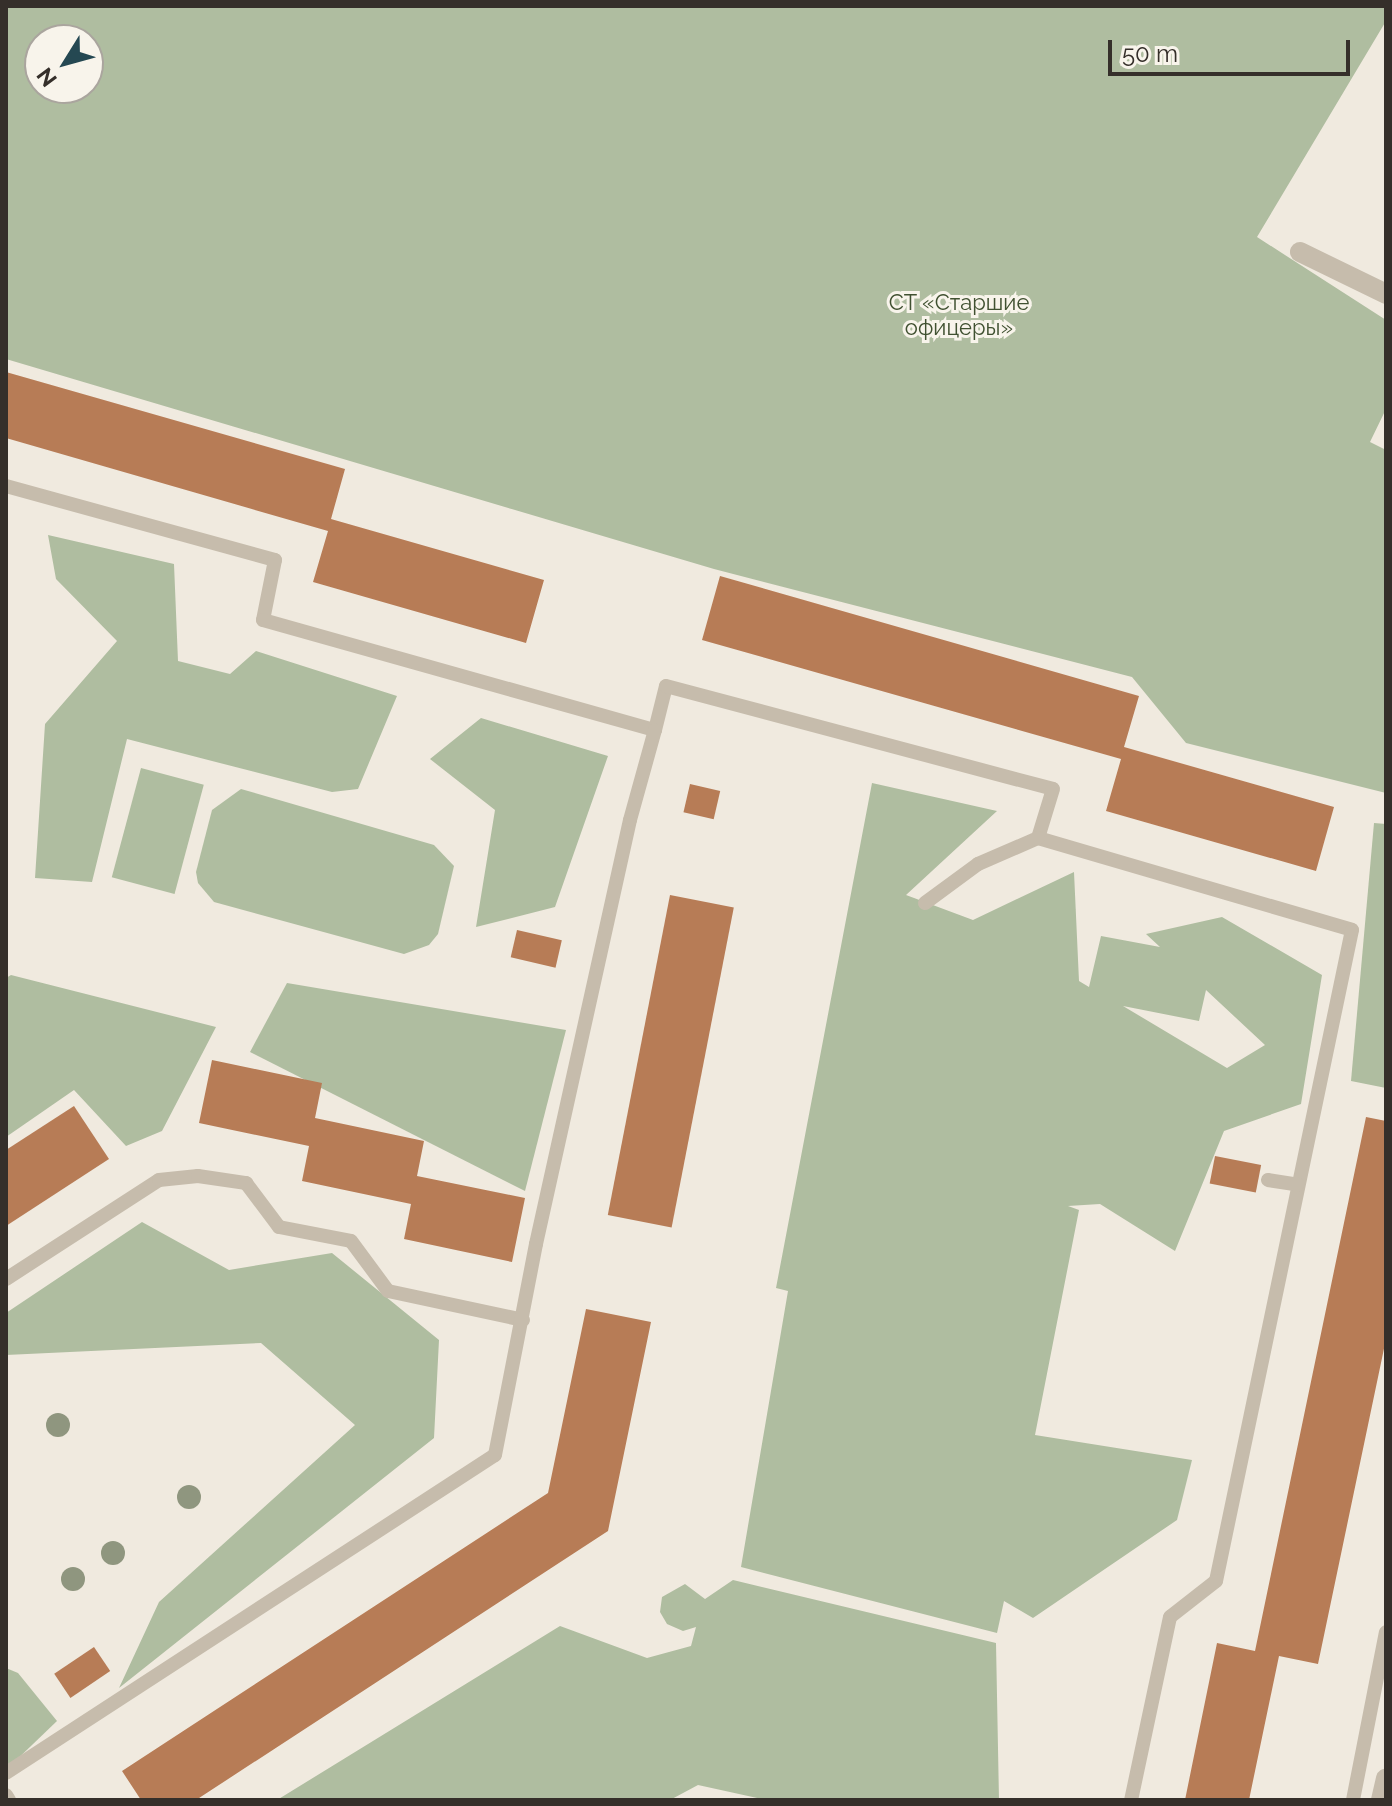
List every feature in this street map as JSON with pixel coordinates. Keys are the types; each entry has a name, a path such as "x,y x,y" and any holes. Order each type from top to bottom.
{"street":[{"path":"1300,252 1386,294"},
{"path":"1381,1800 1386,1779"}],"lane":[{"path":"6,486 275,560 263,620 655,730"},
{"path":"6,1773 495,1455 630,820 666,686 1053,789 1038,838"},
{"path":"925,903 978,864 1038,838 1352,930 1216,1581 1170,1617 1131,1800"},
{"path":"6,1279 159,1180 198,1176 246,1183 279,1227 351,1241 388,1291 523,1320"},
{"path":"1268,1180 1298,1185"},
{"path":"1353,1800 1386,1632"}],"green space":[{"name":"СТ «Старшие офицеры»","path":"6,6 1386,6 1386,21 1257,237 1386,320 1386,409 1370,442 1386,450 1386,793 1186,743 1132,677 714,569 6,359"},
{"path":"48,535 174,564 178,661 230,674 256,651 397,696 358,789 332,792 127,739 92,882 35,878 45,724 117,641 56,579"},
{"path":"481,718 608,756 555,907 476,927 495,810 430,759"},
{"path":"141,768 204,785 175,894 112,877"},
{"path":"872,783 997,811 906,895 973,920 1074,872 1079,981 1089,987 1101,936 1160,947 1146,934 1222,917 1322,975 1301,1104 1224,1131 1175,1251 1100,1204 1068,1206 1079,1210 1035,1435 1192,1460 1177,1520 1033,1618 1004,1601 997,1633 741,1567 788,1291 776,1288","holes":["1206,990 1265,1045 1227,1068 1123,1006 1199,1021"]},
{"path":"241,789 434,845 454,866 438,934 429,945 404,954 214,902 198,883 196,872 212,810"},
{"path":"1374,823 1386,824 1386,1088 1351,1081"},
{"path":"11,975 216,1027 162,1131 126,1146 74,1090 6,1137 6,978"},
{"path":"287,983 566,1030 525,1191 250,1052"},
{"path":"142,1222 229,1270 332,1253 439,1340 434,1438 119,1688 159,1602 355,1425 261,1343 6,1355 6,1313"},
{"path":"733,1580 996,1643 999,1800 766,1800 698,1785 670,1800 277,1800 560,1626 647,1658 691,1646 696,1627 683,1631 667,1624 660,1612 662,1597 685,1584 705,1599"},
{"path":"6,1668 18,1673 57,1721 6,1770"}],"building":[{"path":"6,372 345,469 331,519 544,580 526,643 313,582 328,531 6,438"},
{"path":"720,576 1139,696 1124,747 1334,807 1316,871 1106,811 1121,759 702,640"},
{"path":"690,784 720,791 714,819 683,812"},
{"path":"670,895 734,907 672,1227 608,1215"},
{"path":"517,930 562,940 556,968 511,957"},
{"path":"212,1060 322,1083 315,1118 424,1141 417,1176 525,1198 512,1262 404,1239 411,1204 302,1181 309,1146 199,1123"},
{"path":"74,1106 109,1159 6,1226 6,1150"},
{"path":"1366,1117 1386,1121 1386,1339 1318,1664 1279,1656 1249,1800 1185,1800 1217,1643 1255,1651"},
{"path":"1215,1156 1261,1165 1256,1192 1210,1183"},
{"path":"586,1309 651,1322 608,1531 196,1800 141,1800 122,1771 548,1493"},
{"path":"94,1647 110,1671 70,1698 54,1674"}]}
